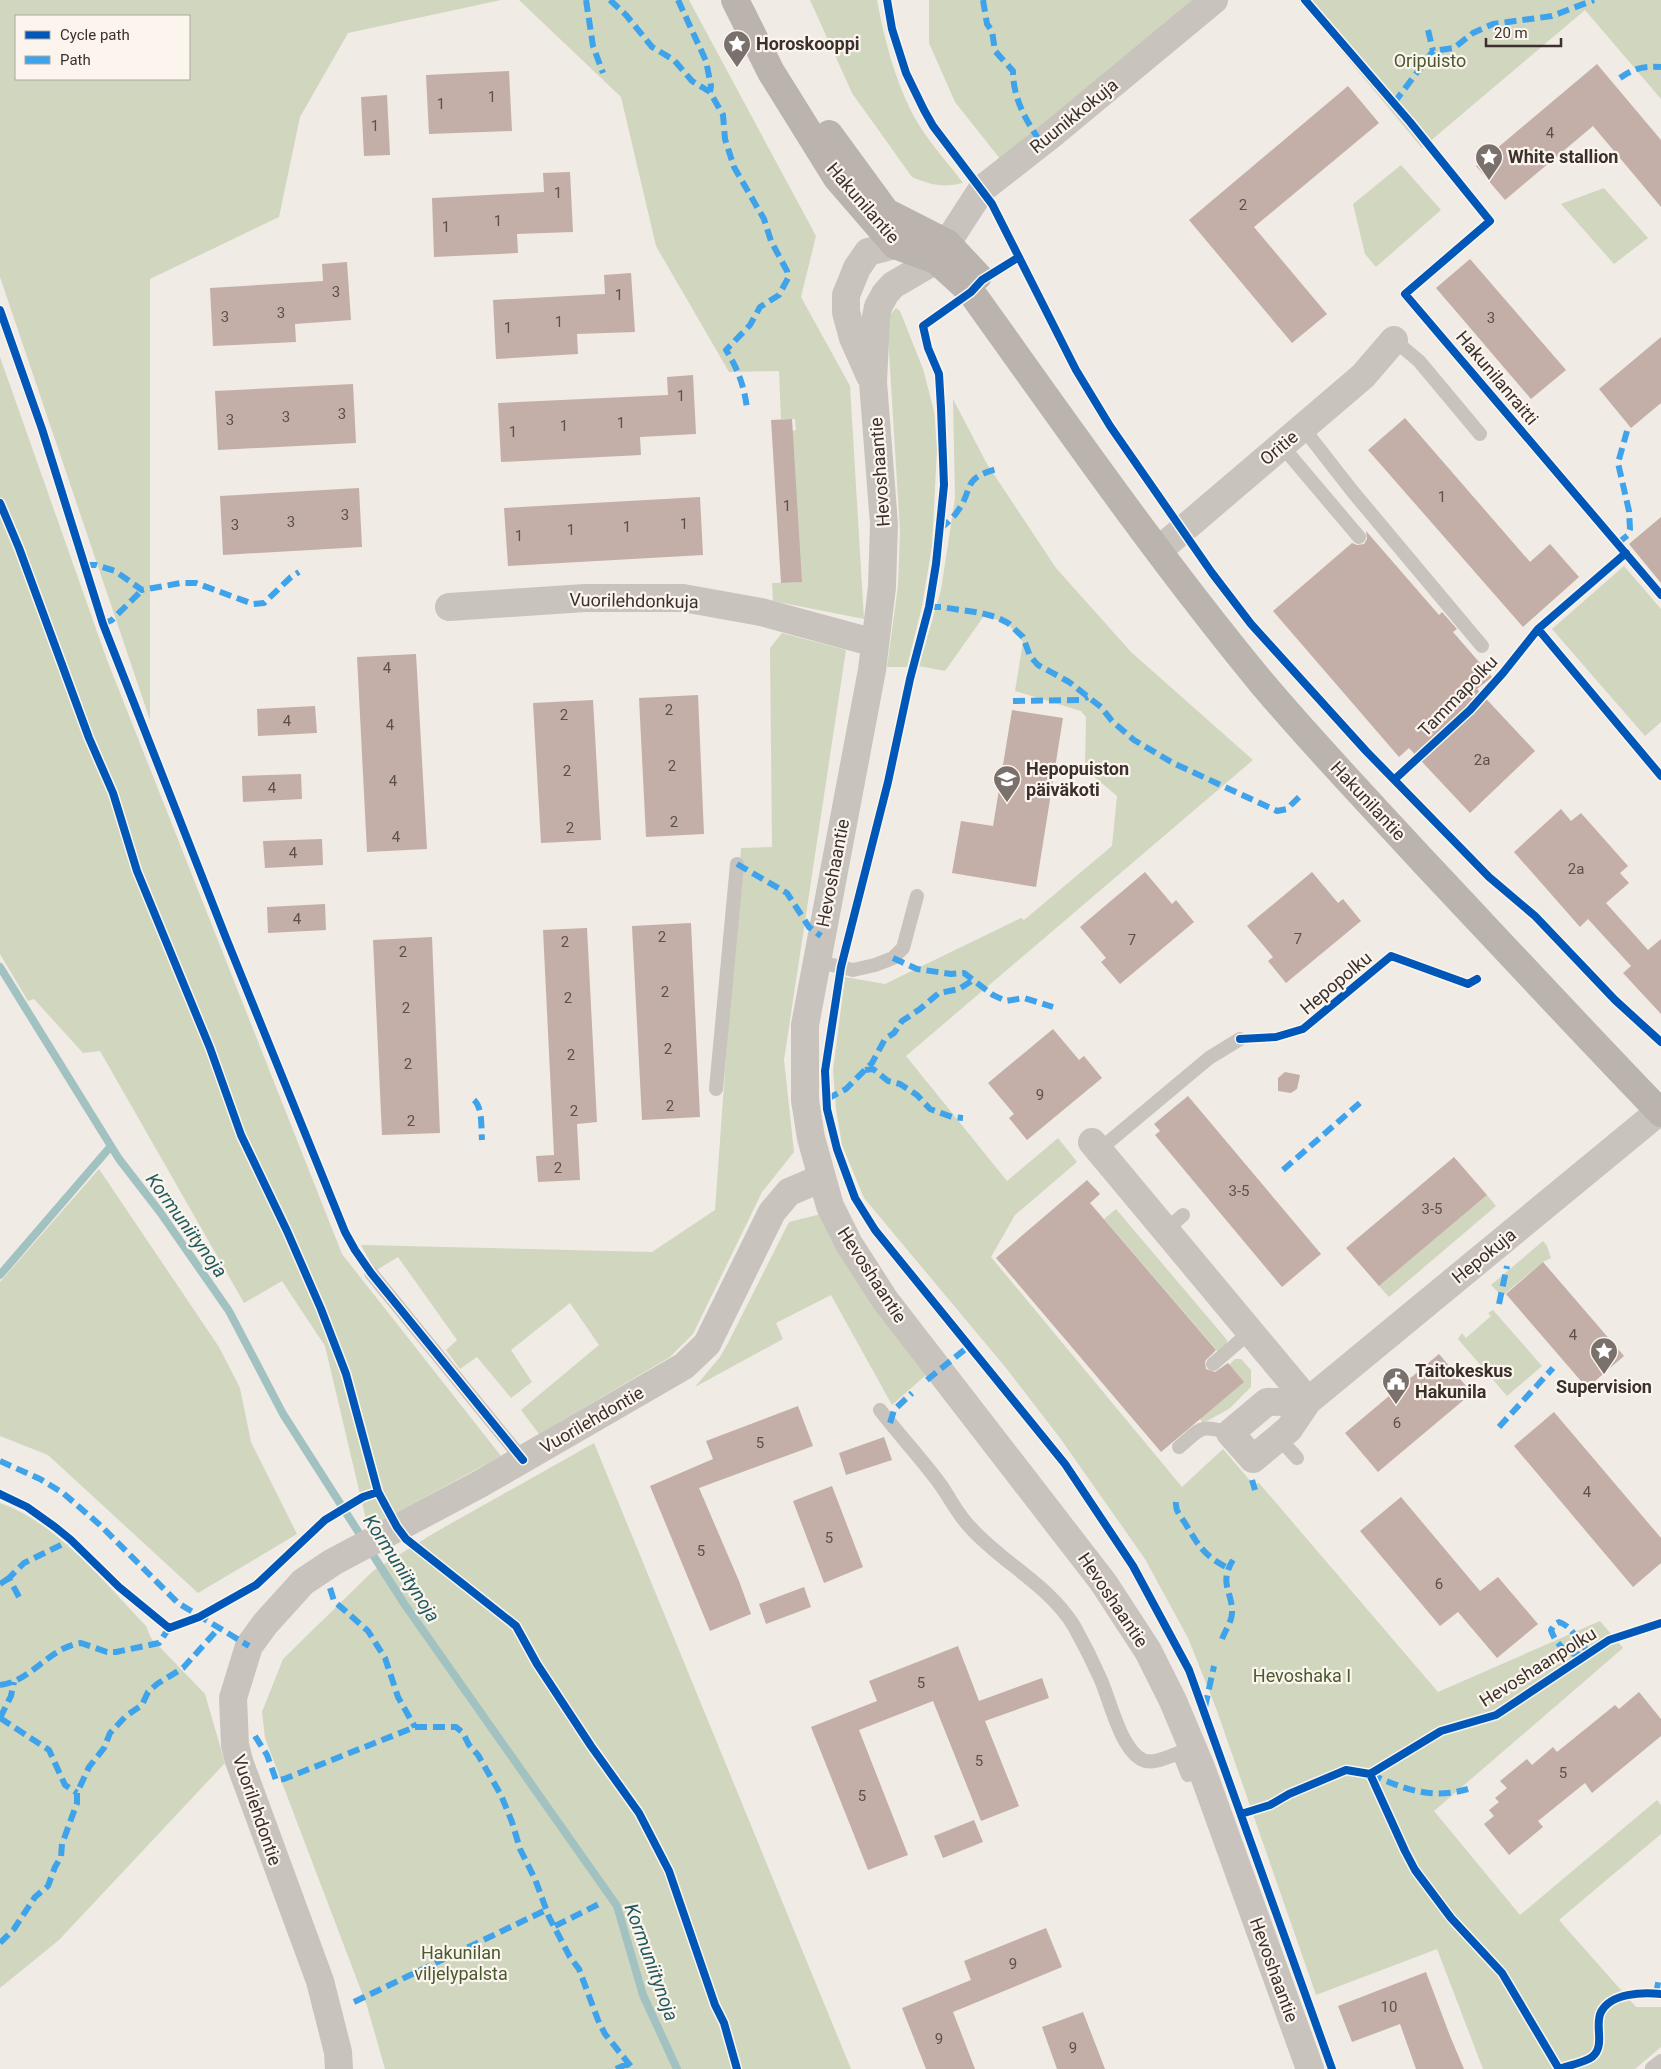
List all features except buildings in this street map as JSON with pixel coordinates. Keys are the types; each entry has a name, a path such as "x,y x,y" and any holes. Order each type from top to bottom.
{"main road":[{"name":"Hakunilantie","path":"736,0 771,72 837,178 895,245"},
{"name":"Hakunilantie","path":"752,0 773,44 810,109 886,212 982,280 1099,470 1202,608 1262,682 1316,745 1553,1000 1660,1111"}],"street":[{"name":"Ruunikkokuja","path":"942,252 982,189 1051,135 1214,0"},
{"name":"Hevoshaantie","path":"873,382 853,338 846,312 846,295 857,268 868,252 895,245 942,252"},
{"name":"Hevoshaantie","path":"942,252 893,285 885,294 878,307 876,318 873,382 884,524 882,587 856,759 805,1025 805,1100 811,1138 830,1206 849,1244 885,1300 1103,1582 1152,1660 1173,1702 1202,1770 1310,2069"},
{"name":"Oritie","path":"1159,550 1363,376 1394,340"},
{"name":"Vuorilehdonkuja","path":"449,607 585,598 683,598 761,612 875,643"},
{"name":"Hepokuja","path":"1230,1433 1253,1458 1289,1430 1308,1401 1660,1111"},
{"path":"1096,1146 1174,1223 1250,1332 1308,1401"},
{"name":"Vuorilehdontie","path":"340,2069 338,2052 320,1981 238,1761 235,1745 233,1698 249,1646 265,1624 304,1582 333,1562 523,1460 684,1366 707,1344 772,1212 789,1192 822,1178"},
{"path":"1230,1433 1267,1402 1308,1401"}],"lane":[{"path":"1394,340 1419,361 1480,434"},
{"path":"1303,428 1353,492 1482,646"},
{"path":"1282,446 1360,537"},
{"path":"716,1089 736,864"},
{"path":"816,961 853,970 876,965 893,958 903,948 917,896"},
{"path":"1096,1146 1209,1058 1240,1038"},
{"path":"372,1273 523,1460"},
{"path":"1213,1364 1250,1332"},
{"path":"880,1410 939,1483 970,1527 1007,1560 1028,1575 1069,1618 1102,1682 1130,1749 1142,1760 1152,1762 1179,1753 1188,1775 1202,1770"},
{"path":"1179,1447 1204,1428 1210,1427 1230,1433"},
{"path":"1279,1438 1297,1458"}],"green space":[{"path":"0,0 501,0 348,33 300,117 279,217 150,279 150,720 0,277"},
{"path":"519,0 689,0 816,236 801,297 850,386 864,619 773,601 772,583 801,582 792,431 796,430 795,419 781,419 779,371 729,372 656,246 621,97"},
{"path":"810,0 877,0 890,57 911,111 929,139 963,183 937,185 912,177 852,93"},
{"path":"929,0 1202,0 1001,160 955,102 929,43"},
{"name":"Oripuisto","path":"1299,0 1661,0 1661,99 1585,10 1422,148"},
{"path":"1401,165 1441,210 1376,267 1365,254 1353,204"},
{"path":"1604,188 1648,238 1614,264 1561,204"},
{"path":"896,308 900,311 923,369 934,411 937,449 932,546 922,606 907,667 887,667 898,586 900,531 888,335 889,316"},
{"path":"0,357 107,660 342,1254 501,1456 368,1528 325,1346 282,1281 244,1303 100,1051 83,1053 34,999 28,1001 0,954"},
{"name":"Hevoshaka I","path":"953,399 987,464 1056,568 1131,652 1253,760 906,1056 1007,1181 1058,1138 1077,1162 1015,1215 991,1257 1182,1487 1223,1449 1253,1484 1259,1483 1438,1692 1600,1621 1623,1648 1434,1811 1520,1915 1657,1800 1661,1805 1661,1834 1559,1920 1636,2007 1661,2007 1661,2047 1635,2069 1483,2069 1437,1949 1316,1995 1216,1708 1188,1638 1145,1559 1060,1438 1006,1368 864,1198 842,1145 836,1109 833,1070 845,977 885,984 1021,918 1024,920 1112,846 1117,796 1085,769 1086,717 1081,711 1015,691 1023,642 1006,622 984,616 945,671 919,666 941,590 955,498"},
{"path":"1624,566 1661,609 1661,722 1645,736 1552,629"},
{"path":"782,633 846,650 784,1060 794,1152 762,1192 693,1334 670,1357 539,1434 521,1410 599,1345 570,1303 511,1350 532,1382 511,1398 477,1357 460,1369 446,1350 457,1340 398,1257 375,1271 361,1245 652,1252 715,1210 741,848 772,847 770,648"},
{"path":"99,1169 219,1347 240,1388 251,1442 297,1534 198,1593 48,1455 0,1436 0,1282"},
{"path":"1487,1195 1496,1206 1389,1297 1379,1286"},
{"path":"1116,1209 1227,1340 1227,1348 1220,1354 1104,1219"},
{"path":"821,1214 926,1375 892,1405 831,1295 776,1323 783,1339 695,1387 720,1357 728,1343 789,1222"},
{"path":"1543,1241 1551,1258 1543,1262 1502,1296 1491,1285"},
{"path":"1493,1310 1542,1366 1507,1396 1458,1339 1462,1333 1466,1338 1491,1316 1488,1313"},
{"path":"1235,1359 1241,1359 1251,1370 1251,1387 1229,1409 1203,1423 1200,1419 1229,1365"},
{"name":"Hakunilan viljelypalsta","path":"594,1443 851,2069 385,2069 367,2006 265,1738 262,1712 283,1659 373,1571 434,1533"},
{"path":"0,1503 21,1512 41,1525 79,1556 146,1626 151,1638 205,1694 225,1763 59,1940 0,1988"}],"waterway":[{"name":"Kormuniitynoja","path":"0,967 119,1159 160,1212 229,1311 283,1414 405,1605 617,1906 643,1995 677,2069"},
{"path":"0,1275 111,1146"}],"marked path":[{"path":"586,0 593,46 603,73"},
{"path":"610,0 626,15 652,47 674,60 692,81 710,92 723,115 725,139 734,167 764,219 771,241 787,271 788,278 779,295 760,307 750,325 726,350 740,378 747,408"},
{"path":"678,0 706,61 711,86 710,92"},
{"path":"983,0 987,24 992,31 995,51 1013,71 1018,100 1041,143"},
{"path":"1394,103 1433,51 1454,48 1473,33 1493,24 1552,16 1594,0"},
{"path":"1428,30 1433,51"},
{"path":"1620,78 1639,68 1661,67"},
{"path":"1618,543 1628,535 1630,529 1629,511 1618,463 1627,431"},
{"path":"940,529 957,512 973,481 985,473 997,469"},
{"path":"85,565 96,565 115,571 142,590 181,583 196,583 253,604 264,603 291,577 299,572"},
{"path":"103,624 112,620 142,590"},
{"path":"929,607 981,613 1008,623 1023,637 1030,656 1038,665 1069,682 1101,707 1112,721 1134,740 1173,763 1277,811 1287,809 1303,793"},
{"path":"1013,701 1080,700 1088,697"},
{"path":"737,864 787,893 809,927 821,936"},
{"path":"893,958 917,969 951,974 964,973 993,995 1006,1001 1024,998 1053,1007"},
{"path":"827,1099 846,1089 872,1063 885,1039 894,1033 902,1021 939,993 959,989 973,980"},
{"path":"865,1070 873,1069 888,1081 900,1084 917,1095 930,1109 952,1117 963,1118"},
{"path":"474,1100 479,1108 482,1140"},
{"path":"1283,1170 1362,1101"},
{"path":"1499,1304 1507,1266"},
{"path":"927,1380 969,1346"},
{"path":"1499,1427 1553,1368"},
{"path":"890,1423 894,1410 912,1393"},
{"path":"0,1461 40,1479 63,1493 100,1525 178,1603 249,1646"},
{"path":"1252,1480 1255,1490"},
{"path":"1176,1502 1178,1513 1198,1544 1213,1559 1228,1568"},
{"path":"19,1597 9,1578 24,1563 71,1540"},
{"path":"1222,1639 1232,1616 1232,1606 1226,1582 1233,1560"},
{"path":"0,1584 9,1578"},
{"path":"330,1588 334,1601 368,1631 385,1658 398,1697 415,1727"},
{"path":"1584,1655 1573,1654 1559,1645 1551,1630 1554,1625 1559,1622 1564,1624 1590,1653"},
{"path":"0,1685 21,1678 49,1657 70,1646 81,1643 107,1652 116,1652 159,1643 169,1628"},
{"path":"0,1943 14,1929 35,1897 48,1886 61,1857 62,1844 77,1803 77,1793 89,1767 104,1748 110,1733 126,1716 142,1705 148,1692 157,1684 183,1668 219,1628"},
{"path":"1205,1707 1214,1666"},
{"path":"0,1718 11,1696 14,1682"},
{"path":"0,1718 49,1750 65,1785 77,1793"},
{"path":"255,1736 267,1755 276,1780 284,1779 415,1727 456,1727 463,1733 501,1795 520,1849 535,1879 549,1917 570,1957 579,1969 605,2034 633,2069"},
{"path":"1370,1774 1406,1788 1430,1793 1455,1792 1468,1789"},
{"path":"555,1926 599,1904"},
{"path":"354,2002 546,1910"},
{"path":"1656,1994 1659,1978"},
{"path":"616,2069 627,2064"}],"cycle path":[{"path":"887,0 892,29 906,73 933,126 992,204 1076,370 1110,426 1212,573 1251,624 1366,751 1489,877 1535,916 1615,1000 1661,1042"},
{"name":"Hakunilanraitti","path":"1305,0 1410,122 1490,221 1405,294 1661,595"},
{"path":"1019,257 982,280 971,292 923,326 928,348 939,374 941,408 944,485 936,564 929,607 910,679 888,782 841,967 825,1071 827,1109 837,1149 855,1198 875,1230 1065,1464 1133,1566 1189,1670 1332,2069"},
{"path":"0,310 42,429 103,624 226,938 345,1232 371,1273 523,1460"},
{"path":"0,503 19,548 89,738 113,793 137,871 210,1048 241,1135 287,1231 321,1309 346,1374 378,1492 397,1527 406,1539 516,1626 537,1664 591,1746 639,1813 669,1871 715,2005 724,2023 737,2069"},
{"path":"1626,553 1538,629 1661,776"},
{"name":"Tammapolku","path":"1395,779 1470,710 1538,629"},
{"name":"Hepopolku","path":"1240,1039 1276,1037 1303,1029 1391,956 1468,984 1477,979"},
{"path":"0,1494 27,1507 55,1527 119,1587 169,1628 199,1617 256,1585 325,1520 363,1497 378,1492"},
{"name":"Hevoshaanpolku","path":"1241,1814 1270,1805 1289,1794 1346,1770 1370,1774 1441,1731 1496,1715 1609,1640 1661,1623"},
{"path":"1370,1774 1415,1870 1451,1918 1502,1973 1559,2069"},
{"path":"1559,2069 1585,2061 1596,2052 1599,2041 1599,2017 1601,2012 1612,2001 1628,1995 1661,1994"}],"place":[{"name":"Horoskooppi","path":"737,68"},
{"name":"White stallion","path":"1489,181"},
{"name":"Hepopuiston päiväkoti","path":"1007,803"},
{"name":"Supervision","path":"1604,1375"},
{"name":"Taitokeskus Hakunila","path":"1396,1405"}]}
